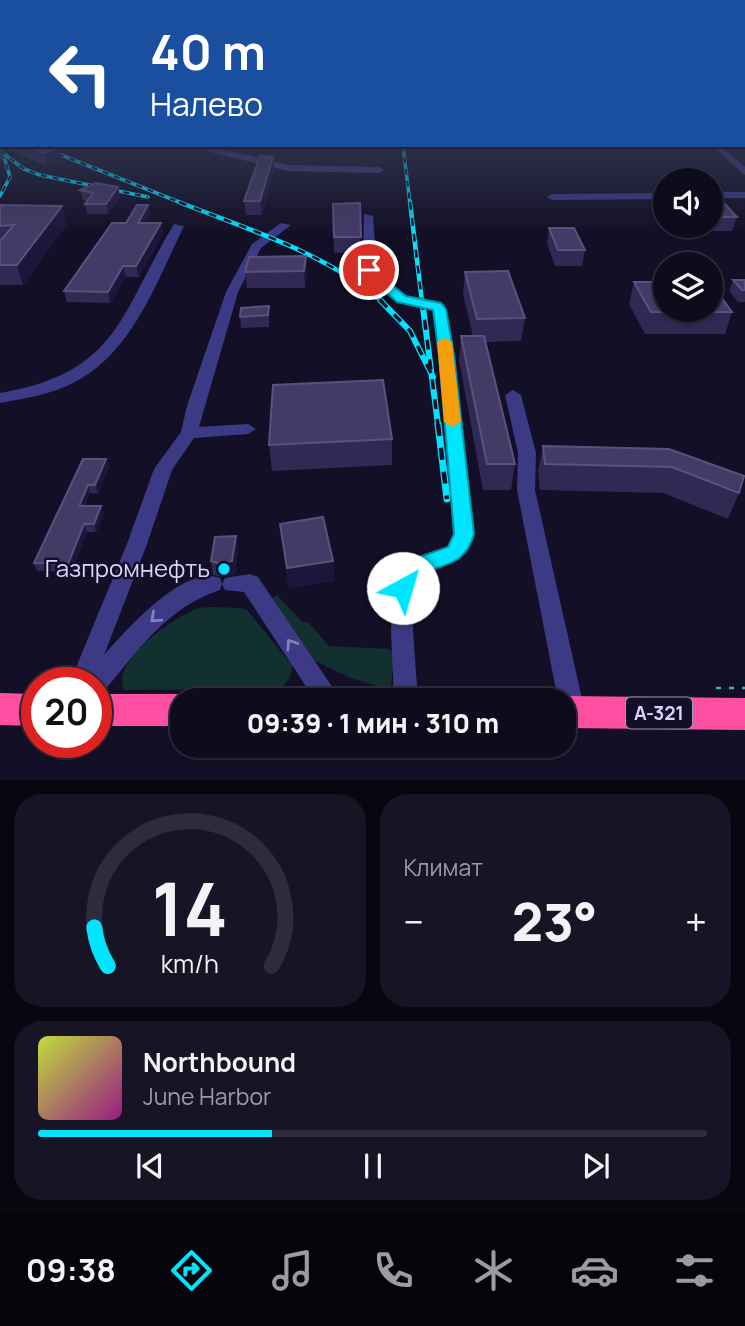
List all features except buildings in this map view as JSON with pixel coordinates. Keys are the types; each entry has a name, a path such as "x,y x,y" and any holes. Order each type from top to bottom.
{"highway":[{"path":"0,709 21,710"},
{"path":"112,710 170,710"},
{"name":"А-321","path":"576,712 745,714"}],"street":[{"path":"258,162 271,166 379,170"},
{"path":"723,195 745,195"},
{"path":"552,197 653,196"},
{"path":"368,216 369,270 372,275 402,299 431,304 439,309 447,355 464,534 460,547 455,552 404,573 402,631 405,688"},
{"path":"88,667 137,544 163,469 190,433 195,406 232,292 256,246 285,225"},
{"path":"0,398 20,397 54,387 80,374 102,358 123,330 178,226"},
{"path":"513,396 527,453 526,490 563,688"},
{"path":"190,433 248,429"},
{"path":"109,667 154,617 198,585 250,583 322,688"}],"path":[{"path":"716,688 745,688"}],"green space":[{"path":"277,595 302,622 308,622 329,646 389,649 394,654 391,687 385,688 351,678 315,661 270,599"},
{"path":"212,607 247,610 292,665 292,672 285,684 280,688 124,690 122,678 126,666 146,642 185,614"}],"railway":[{"path":"0,196 10,177 6,162"},
{"path":"15,162 40,175 148,197"},
{"path":"80,162 184,204"},
{"path":"405,162 410,204"},
{"path":"179,202 311,256 360,284 383,302"},
{"path":"410,202 422,302"},
{"path":"380,300 410,331 431,374"},
{"path":"422,300 431,374"},
{"path":"431,374 438,425"},
{"path":"438,424 447,499"}],"slow traffic":[{"path":"445,342 452,422"}],"place":[{"name":"Газпромнефть","path":"224,569"}],"route":[{"path":"369,270 402,299 437,306 447,355 464,534 460,547 455,552 404,573 403,588"}]}
